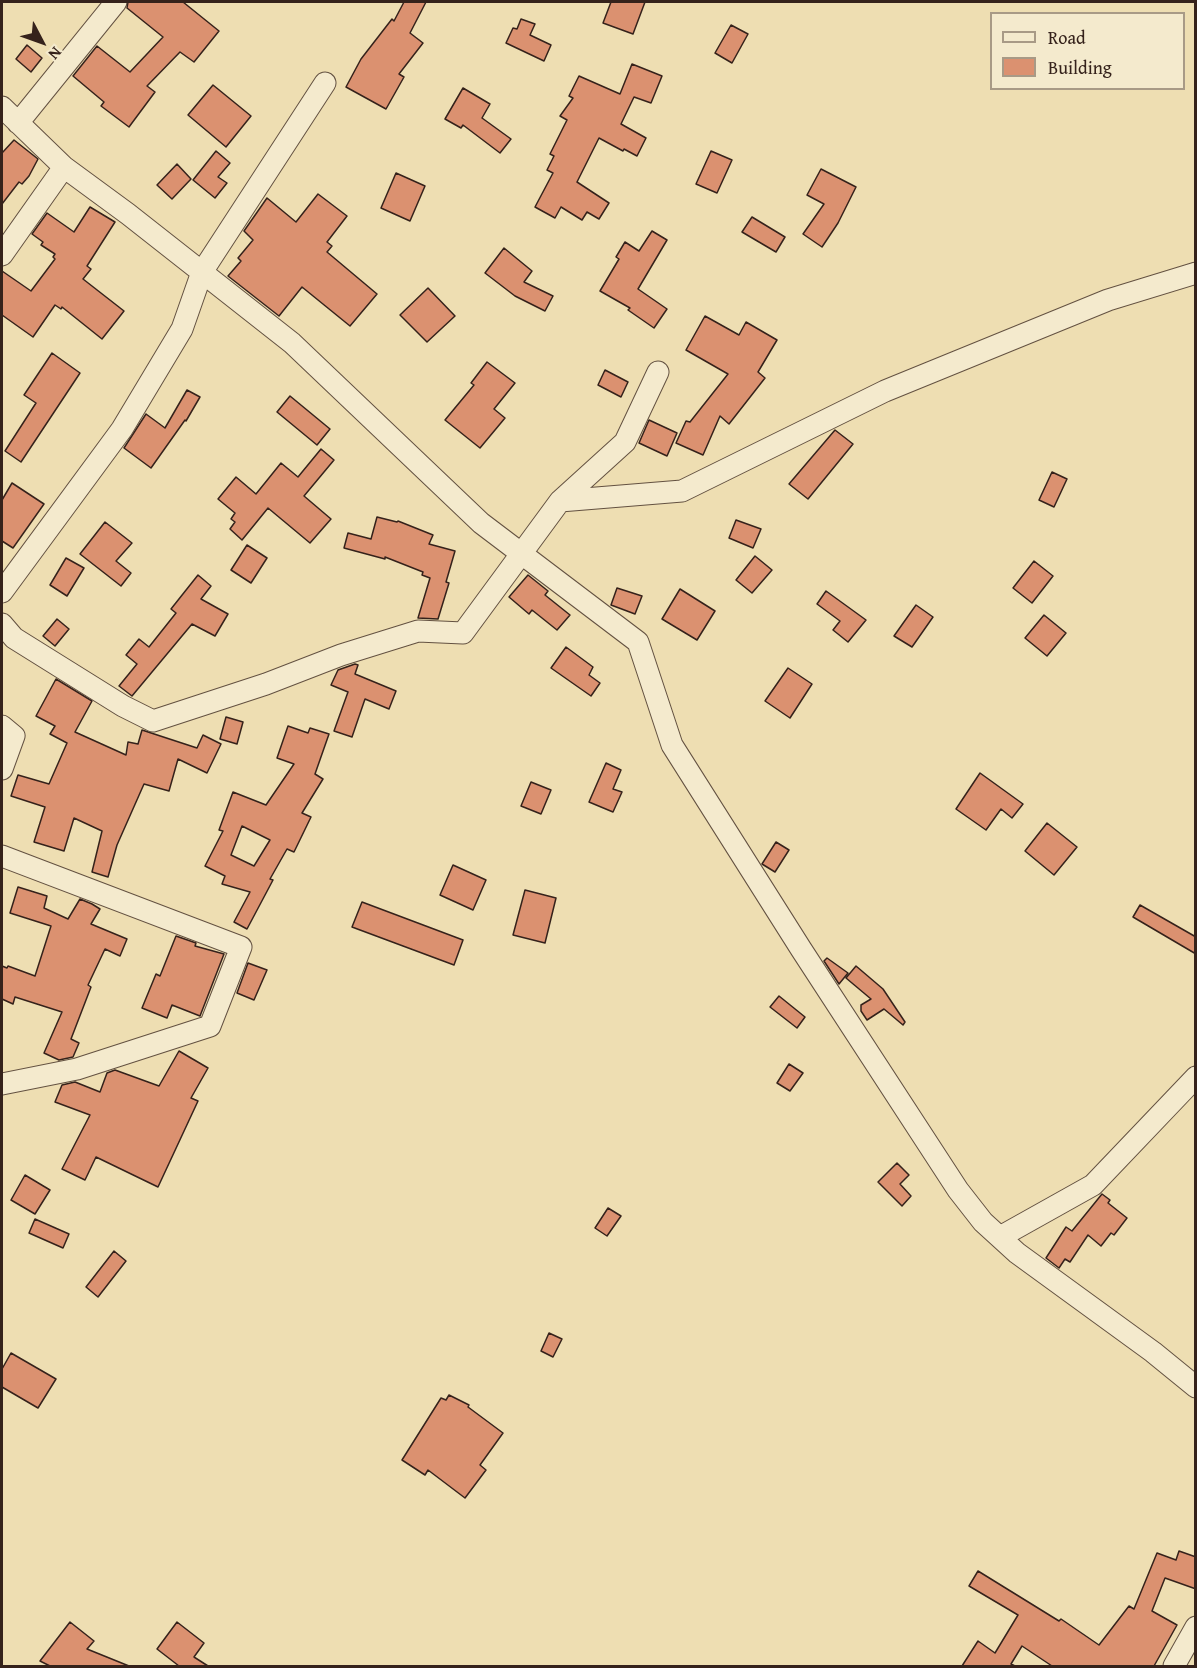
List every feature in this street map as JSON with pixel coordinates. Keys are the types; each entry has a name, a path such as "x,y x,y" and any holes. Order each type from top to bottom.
{"street":[{"path":"18,123 116,2"},
{"path":"2,592 122,429 182,329 202,272 325,83"},
{"path":"2,107 64,167 292,343 481,523 638,642 672,745 958,1190 983,1222 1017,1253 1154,1352 1196,1387"},
{"path":"2,255 64,167"},
{"path":"560,501 682,491 885,391 1108,300 1196,273"},
{"path":"2,624 14,638 123,706 153,721 266,684 341,655 418,631 464,633 560,501 625,442 658,372"},
{"path":"2,726 14,736 2,769"},
{"path":"2,856 241,947 210,1026 77,1070 2,1084"},
{"path":"1000,1237 1093,1185 1196,1077"},
{"path":"1173,1666 1196,1627"}],"building":[{"path":"128,2 183,2 219,31 194,62 180,52 147,86 155,92 129,127 101,106 104,102 73,76 97,46 130,72 163,37 127,8"},
{"path":"404,2 426,2 410,33 423,43 399,74 404,77 386,109 346,87 361,59 392,19 394,21"},
{"path":"611,2 645,2 633,34 603,23"},
{"path":"521,19 535,24 530,35 551,45 544,61 506,43 513,28 517,29"},
{"path":"731,25 748,34 732,63 715,53"},
{"path":"27,45 42,58 31,72 16,59"},
{"path":"632,64 662,76 651,103 634,97 621,124 646,138 637,156 599,138 577,182 609,203 599,219 587,212 582,220 561,207 555,218 535,207 553,173 547,170 554,156 550,154 567,120 560,116 573,98 569,96 579,76 620,94"},
{"path":"213,85 251,116 226,147 188,115"},
{"path":"463,88 490,104 482,118 511,139 500,153 463,125 461,128 445,119"},
{"path":"14,140 38,159 29,176 22,184 19,182 2,204 2,153"},
{"path":"216,151 230,163 218,177 227,183 215,198 193,180"},
{"path":"711,151 732,160 717,193 696,184"},
{"path":"177,164 191,179 172,199 157,185"},
{"path":"821,169 856,187 838,223 822,247 803,234 824,204 807,195"},
{"path":"396,173 425,186 410,221 381,208"},
{"path":"318,194 347,216 327,242 332,246 327,252 377,294 350,326 302,287 279,316 228,276 241,261 238,258 253,240 244,231 267,198 296,222"},
{"path":"90,207 115,222 87,266 91,269 83,279 124,311 102,339 62,307 61,309 55,305 33,337 2,315 2,271 31,291 55,259 53,257 55,254 41,245 43,242 32,234 47,213 74,232"},
{"path":"752,217 785,237 776,252 742,232"},
{"path":"652,231 667,240 638,289 667,309 654,328 628,310 630,308 600,291 619,259 616,257 625,242 639,251"},
{"path":"504,248 532,271 524,282 553,296 545,311 515,296 485,273"},
{"path":"428,288 455,316 427,342 400,315"},
{"path":"705,316 739,335 746,322 777,340 758,372 765,378 729,424 720,416 703,455 676,443 686,421 690,422 728,374 686,350"},
{"path":"52,353 80,373 21,462 5,451 36,403 24,395"},
{"path":"487,362 515,383 494,409 505,418 480,448 445,420 474,385 471,383"},
{"path":"605,370 628,382 621,397 598,385"},
{"path":"187,390 200,397 186,421 151,468 124,448 146,414 165,428"},
{"path":"290,396 330,429 317,445 277,412"},
{"path":"649,420 677,433 667,456 639,443"},
{"path":"835,430 853,444 808,499 789,484"},
{"path":"321,449 334,460 304,496 331,519 310,543 268,508 242,540 230,529 235,522 231,519 235,513 218,499 236,477 256,494 281,463 298,477"},
{"path":"1052,472 1067,479 1054,507 1039,500"},
{"path":"12,483 44,504 13,548 2,541 2,500"},
{"path":"377,517 398,521 433,535 429,544 455,551 446,582 449,583 438,619 418,618 430,578 422,575 423,572 385,557 385,559 344,548 348,533 371,539"},
{"path":"736,520 761,529 753,548 729,538"},
{"path":"105,522 132,543 116,561 131,573 121,586 80,554"},
{"path":"247,545 267,558 251,583 231,570"},
{"path":"755,556 772,570 752,593 736,580"},
{"path":"66,558 84,568 67,596 50,585"},
{"path":"1034,561 1053,576 1032,603 1013,588"},
{"path":"198,575 211,586 201,599 228,614 215,636 192,624 132,696 119,686 137,664 126,655 139,639 149,647 176,613 171,609"},
{"path":"528,575 548,591 545,595 570,615 557,630 532,610 529,614 509,597"},
{"path":"617,588 642,596 635,614 611,605"},
{"path":"680,589 715,611 697,640 662,619"},
{"path":"826,591 866,620 848,642 833,630 840,621 817,604"},
{"path":"916,605 933,617 912,647 894,636"},
{"path":"1044,615 1066,633 1047,656 1025,638"},
{"path":"57,619 69,629 55,646 43,636"},
{"path":"566,647 593,667 589,675 600,683 591,696 551,668"},
{"path":"358,665 355,674 396,691 389,709 365,699 352,737 334,731 348,692 331,685 338,670"},
{"path":"788,668 812,684 790,718 765,701"},
{"path":"56,679 92,701 75,732 126,755 128,742 138,744 142,730 197,748 203,735 221,744 207,773 178,759 169,791 144,784 117,845 108,877 92,872 102,831 74,818 64,851 34,842 45,807 11,796 18,775 49,784 67,743 50,734 55,726 36,716"},
{"path":"226,717 243,722 237,744 220,739"},
{"path":"288,726 308,733 310,728 329,734 315,774 323,779 302,813 311,817 294,852 287,849 247,929 234,922 250,892 222,884 225,876 205,866 223,831 219,830 233,792 266,805 294,764 277,758","holes":["242,826 270,840 254,866 231,855"]},
{"path":"606,763 621,770 613,789 622,792 613,812 589,802"},
{"path":"980,773 1023,804 1012,818 1001,809 986,830 956,809"},
{"path":"531,782 551,790 541,814 521,806"},
{"path":"1047,823 1077,847 1054,875 1025,851"},
{"path":"776,842 789,850 775,872 762,864"},
{"path":"453,865 486,880 473,910 440,895"},
{"path":"18,887 47,896 44,908 68,919 80,899 92,904 100,909 91,924 127,939 120,956 105,949 88,985 91,987 71,1039 79,1043 73,1057 59,1060 44,1053 62,1012 15,997 13,1004 2,999 2,966 35,976 51,926 10,913"},
{"path":"525,890 556,898 545,943 513,935"},
{"path":"362,902 463,940 454,965 352,927"},
{"path":"1140,905 1196,937 1196,954 1133,917"},
{"path":"176,936 196,943 195,946 224,954 200,1016 172,1005 167,1018 142,1008 156,974 160,976"},
{"path":"827,958 848,973 839,984 824,961"},
{"path":"248,963 267,970 254,1000 237,993"},
{"path":"856,966 883,989 905,1022 903,1025 884,1009 867,1020 861,1011 861,1005 871,999 846,978"},
{"path":"779,996 805,1017 797,1028 770,1007"},
{"path":"179,1051 208,1068 191,1098 198,1101 158,1187 96,1157 85,1180 62,1169 90,1115 55,1102 62,1085 75,1082 100,1092 107,1073 115,1070 159,1086"},
{"path":"789,1064 803,1073 790,1091 777,1083"},
{"path":"897,1163 909,1175 900,1184 911,1196 902,1206 878,1182"},
{"path":"25,1175 50,1190 35,1214 11,1200"},
{"path":"1102,1194 1110,1200 1108,1203 1127,1218 1114,1235 1111,1233 1101,1246 1088,1235 1070,1262 1065,1259 1059,1268 1046,1258 1066,1227 1072,1231"},
{"path":"608,1208 621,1216 607,1236 595,1228"},
{"path":"35,1219 69,1234 63,1248 29,1233"},
{"path":"114,1251 126,1261 98,1297 86,1287"},
{"path":"549,1333 562,1339 553,1357 541,1351"},
{"path":"11,1353 56,1379 38,1408 2,1387 2,1369"},
{"path":"449,1395 469,1405 468,1407 503,1433 480,1465 486,1470 465,1498 428,1470 425,1475 402,1460 441,1398 446,1400"},
{"path":"1179,1551 1196,1557 1196,1589 1165,1578 1152,1611 1177,1625 1154,1666 1052,1666 1022,1646 1011,1664 1015,1666 962,1666 978,1641 995,1653 1018,1615 969,1586 978,1571 1059,1621 1061,1619 1099,1645 1129,1606 1134,1609 1157,1553 1176,1560"},
{"path":"70,1622 94,1641 87,1649 129,1666 50,1666 40,1661"},
{"path":"177,1622 204,1643 194,1657 208,1666 179,1666 157,1649"}]}
